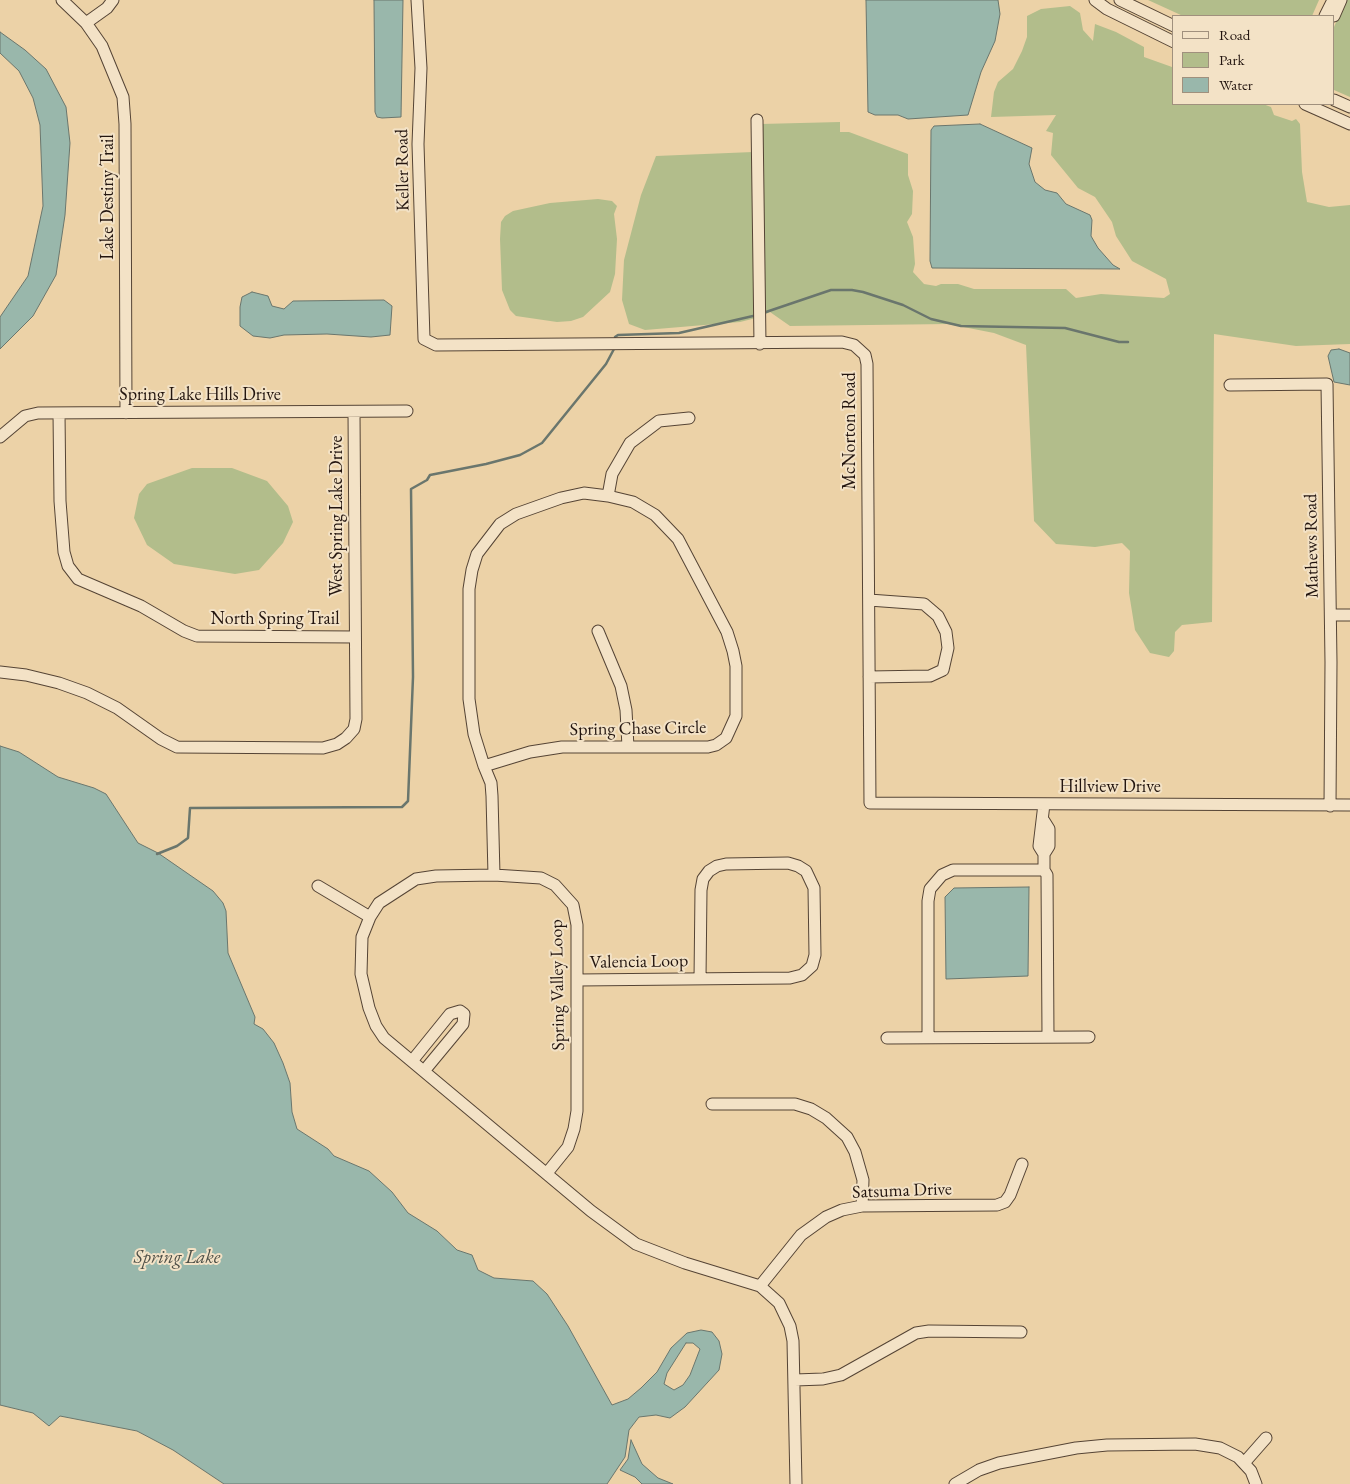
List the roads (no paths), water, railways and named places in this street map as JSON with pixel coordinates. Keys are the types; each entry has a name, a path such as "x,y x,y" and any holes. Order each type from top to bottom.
{"street":[{"name":"Lake Destiny Trail","path":"62,0 86,23 102,46 123,97 125,124 126,413"},
{"path":"86,23 107,8 113,0"},
{"name":"Keller Road","path":"416,0 421,68 418,144 424,340"},
{"path":"1095,0 1106,9 1172,41"},
{"path":"1120,0 1172,25"},
{"path":"1326,15 1333,0"},
{"path":"1334,15 1341,0"},
{"path":"1335,100 1350,107"},
{"path":"1307,105 1350,124"},
{"path":"757,120 760,344"},
{"name":"McNorton Road","path":"424,340 436,344 760,344 842,342 854,345 865,356 868,364 870,803"},
{"name":"Mathews Road","path":"1230,385 1327,384 1331,615 1330,806"},
{"name":"Spring Lake Hills Drive","path":"0,437 25,416 59,413 407,411"},
{"name":"West Spring Lake Drive","path":"0,672 26,675 59,683 87,693 117,708 161,739 177,747 323,748 338,744 354,729 356,719 354,412"},
{"name":"North Spring Trail","path":"59,413 60,501 64,552 68,566 78,579 141,606 184,631 197,636 355,637"},
{"path":"608,496 612,474 630,443 658,422 689,418"},
{"name":"Spring Chase Circle","path":"484,766 530,752 562,747 708,747 716,745 726,738 736,716 736,666 727,632 678,539 655,515 633,502 608,496 584,493 561,498 516,514 500,524 478,554 472,570 469,589 469,699 474,734 492,796 494,875"},
{"path":"869,600 924,604 938,616 946,632 948,648 943,670 930,676 869,677"},
{"path":"1331,615 1350,615"},
{"path":"598,631 621,686 626,710 628,747"},
{"name":"Hillview Drive","path":"870,803 1350,805"},
{"path":"1044,804 1044,821 1040,829 1044,837 1039,846 1044,854 1044,870 1047,875 1048,1038"},
{"name":"Valencia Loop","path":"578,980 790,978 802,975 812,966 815,954 814,888 812,879 806,871 788,863 726,864 717,866 709,871 703,879 701,890 700,978"},
{"path":"928,1038 928,901 930,889 942,875 953,870 1044,870"},
{"name":"Spring Valley Loop","path":"494,875 521,875 541,878 555,885 566,896 576,915 578,980 577,1111 568,1147 548,1173 384,1038 369,1008 361,974 362,937 370,917 379,903 416,880 436,876 494,875"},
{"path":"318,886 370,917"},
{"path":"412,1061 450,1014 460,1011 464,1014 463,1024 424,1071"},
{"path":"887,1038 1089,1038"},
{"path":"712,1104 796,1104 811,1109 826,1118 847,1137 855,1152 863,1180 862,1206"},
{"name":"Satsuma Drive","path":"760,1286 801,1235 826,1217 842,1210 862,1206 997,1205 1005,1202 1010,1195 1022,1164"},
{"path":"548,1173 598,1216 636,1244 685,1263 760,1286 779,1303 790,1326 795,1380 796,1484"},
{"path":"795,1380 823,1380 841,1375 916,1333 929,1331 1021,1332"},
{"path":"1244,1463 1266,1438"},
{"path":"955,1484 999,1463 1076,1448 1107,1445 1195,1444 1220,1448 1238,1457 1251,1471 1256,1484"}],"water":[{"path":"374,0 403,0 401,117 382,118 377,117 375,112"},
{"path":"866,0 998,0 1000,14 995,41 981,72 968,115 908,119 898,115 875,115 868,112"},
{"path":"0,32 25,50 46,69 66,107 70,143 65,215 56,275 33,316 0,349 0,317 28,276 43,206 40,125 33,98 19,71 0,53"},
{"path":"980,124 1032,148 1029,164 1035,182 1045,190 1057,193 1066,204 1090,215 1092,220 1091,236 1098,248 1113,265 1120,269 932,268 930,261 931,130 934,126"},
{"path":"252,292 268,296 272,306 284,309 293,301 384,300 392,306 390,335 371,337 327,334 284,335 270,338 253,336 240,326 242,297"},
{"path":"1339,349 1350,353 1350,385 1334,382 1328,356 1331,350"},
{"name":"Spring Lake","path":"0,746 19,752 58,777 94,788 106,794 138,843 158,853 213,891 223,903 226,911 228,953 255,1017 254,1024 263,1029 274,1043 283,1063 290,1083 292,1112 297,1129 328,1149 334,1156 369,1171 392,1192 408,1213 437,1231 457,1250 472,1255 478,1270 494,1278 533,1281 547,1294 568,1326 612,1405 628,1399 641,1388 657,1372 671,1348 687,1333 701,1330 712,1332 719,1341 722,1354 719,1370 685,1407 670,1418 656,1415 639,1417 629,1430 625,1457 607,1484 224,1484 173,1450 137,1431 60,1416 49,1426 33,1413 0,1405","holes":["686,1343 693,1343 700,1349 690,1375 683,1385 674,1390 664,1384 667,1373"]},
{"path":"1029,887 1028,976 946,979 945,897 954,888"},
{"path":"631,1440 642,1464 658,1478 673,1484 642,1484 635,1477 620,1470 628,1459"}],"waterway":[{"path":"766,312 831,290 852,290 903,305 931,319 961,326 1065,328 1119,342 1128,342"},
{"path":"615,337 618,335 679,333 753,316"},
{"path":"157,854 177,846 188,838 190,808 402,807 408,801 413,677 411,489 427,480 430,475 520,455 542,443 606,364 614,349"}]}
